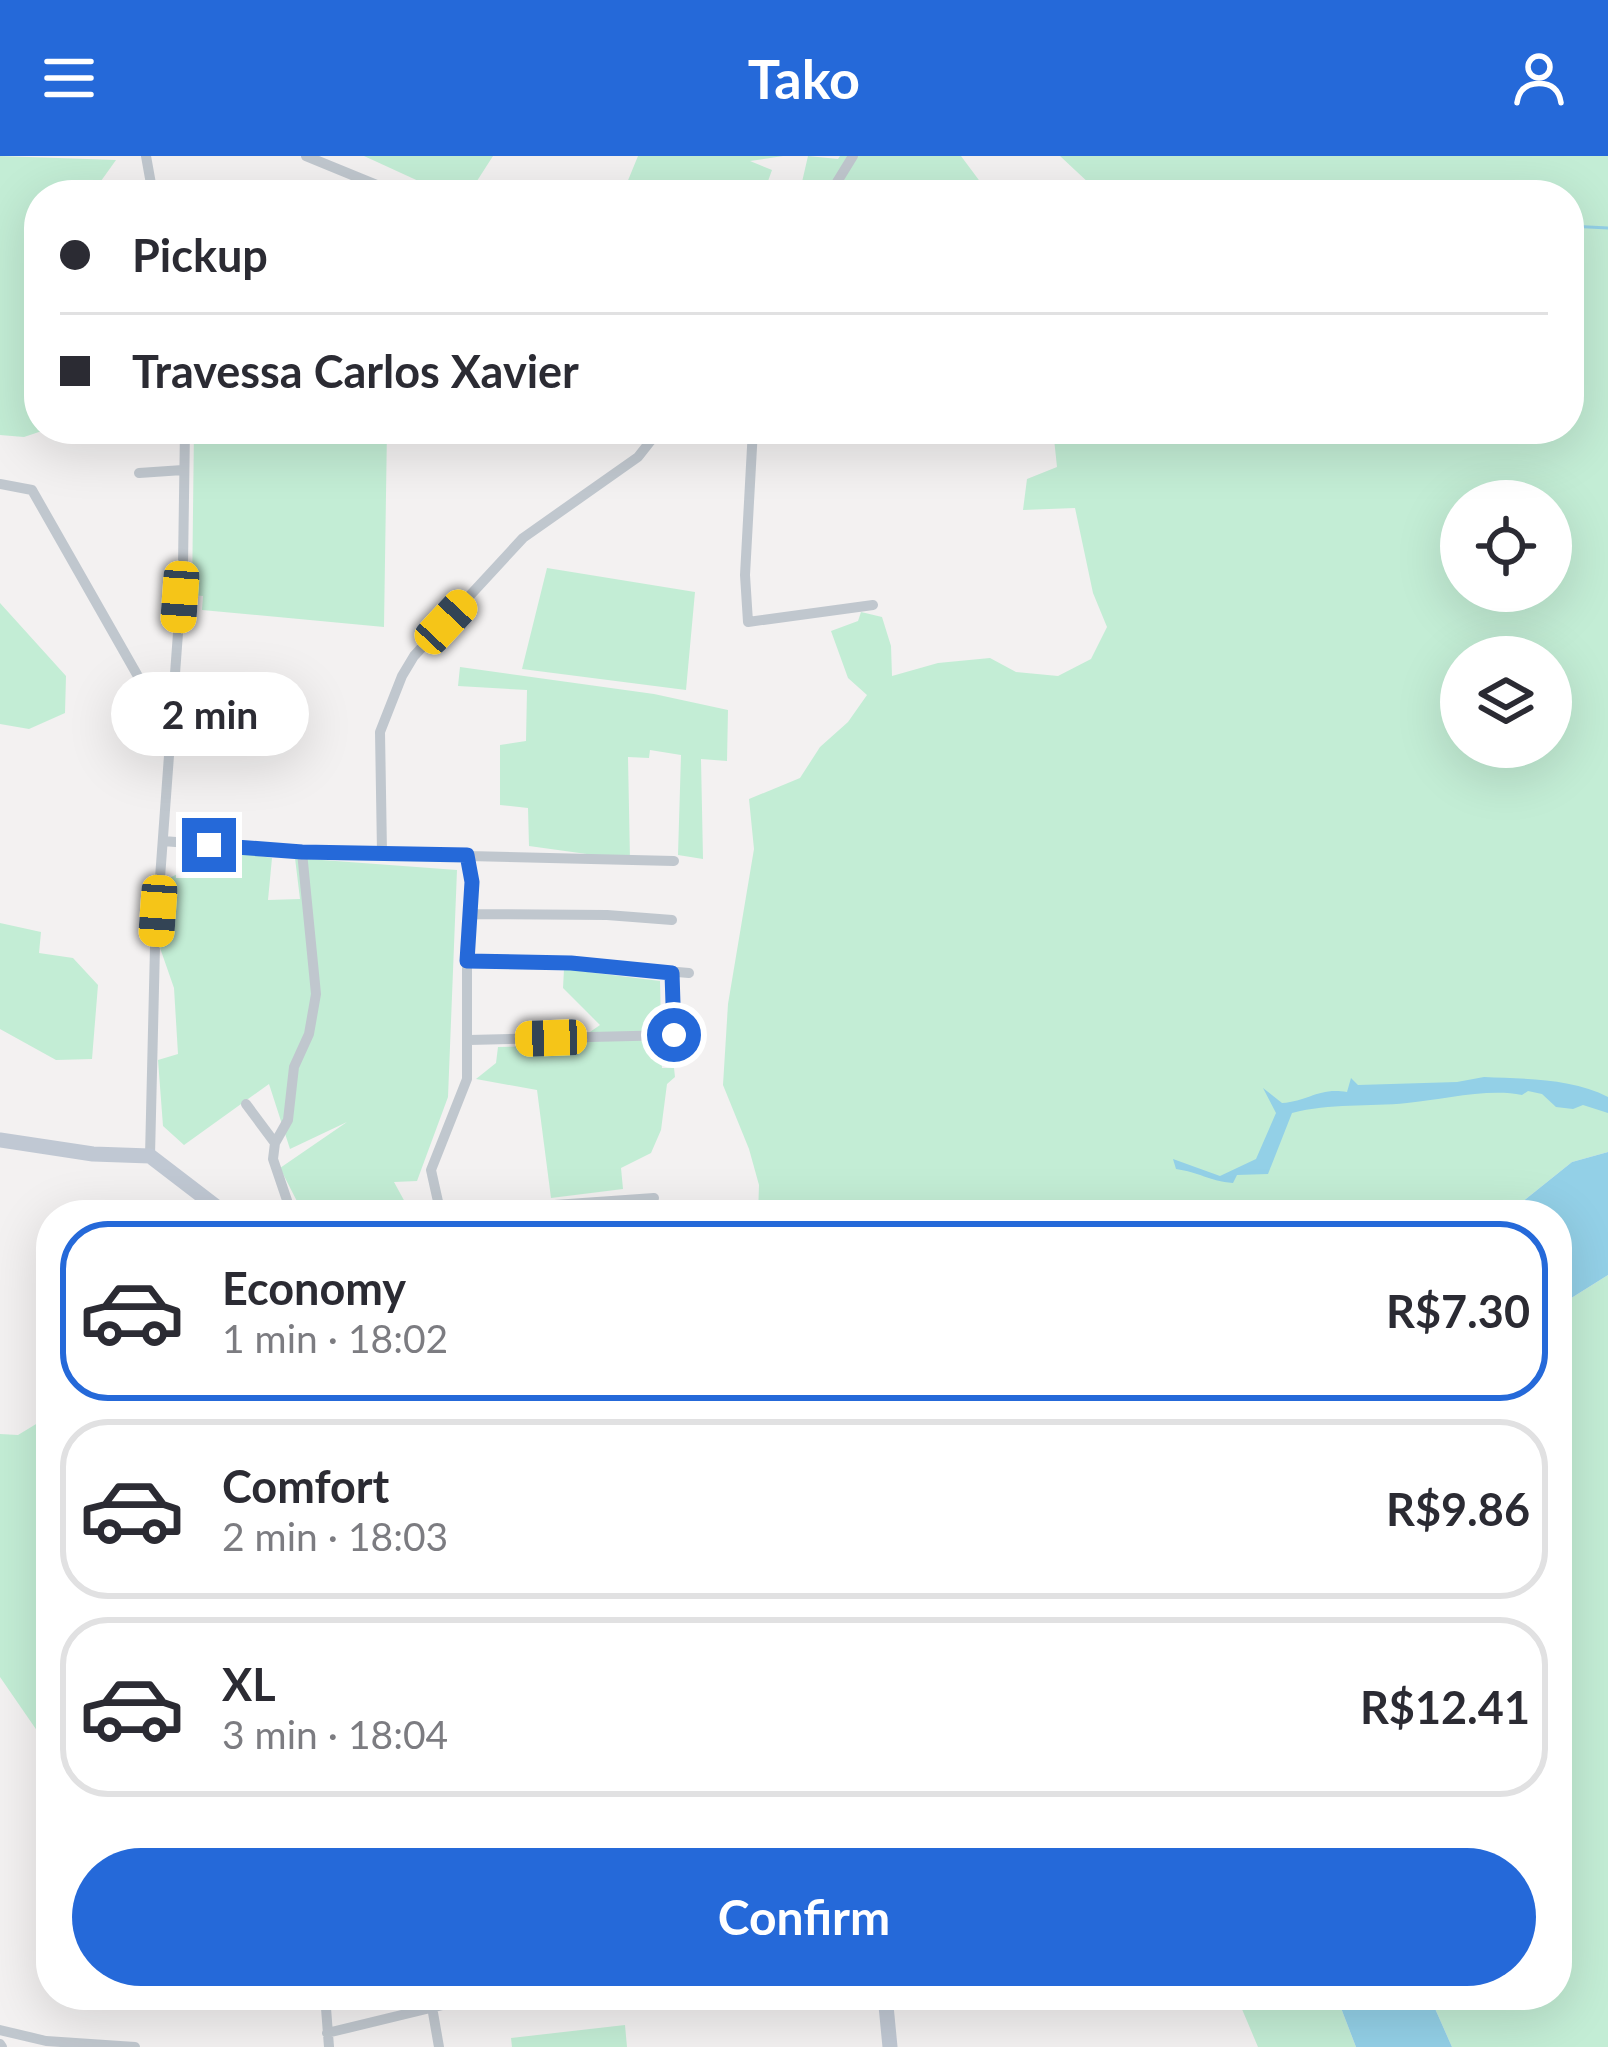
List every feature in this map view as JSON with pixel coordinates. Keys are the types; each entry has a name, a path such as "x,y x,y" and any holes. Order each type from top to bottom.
{"street":[{"path":"306,156 364,180"},
{"path":"149,1156 155,946 183,565 184,444"},
{"path":"382,852 380,732 414,656 523,538 638,457 648,444"},
{"path":"752,444 745,575 748,622 873,605"},
{"path":"139,472 183,470"},
{"path":"0,484 32,490 169,731"},
{"path":"163,841 302,852 674,861"},
{"path":"286,1200 275,1170 275,1143 288,1120 294,1067 309,1034 316,994 302,852"},
{"path":"438,1200 431,1170 467,1078 472,914 467,855"},
{"path":"472,914 672,920"},
{"path":"467,961 571,963 689,974"},
{"path":"469,1040 674,1035 672,973"},
{"path":"247,1104 275,1143"},
{"path":"0,1140 93,1154 149,1156 207,1200"},
{"path":"626,1200 653,1198"},
{"path":"326,2010 329,2047"},
{"path":"327,2033 421,2010"},
{"path":"433,2010 439,2047"},
{"path":"886,2010 890,2047"},
{"path":"0,2030 46,2041 135,2047"}],"green space":[{"path":"0,156 116,160 102,180 24,180 24,437 0,435"},
{"path":"364,156 493,156 478,180 416,180"},
{"path":"638,156 783,156 750,161 772,170 768,180 628,180"},
{"path":"808,156 961,156 979,180 802,180"},
{"path":"1060,156 1608,156 1608,1152 1572,1162 1525,1200 758,1200 749,1149 723,1085 728,1004 754,849 749,799 800,778 820,747 848,722 867,695 848,678 831,631 858,621 861,612 882,617 891,646 892,676 938,663 990,658 1016,672 1058,676 1091,659 1107,627 1093,593 1075,508 1023,510 1027,479 1057,467 1055,444 1584,444 1584,180 1086,180"},
{"path":"194,444 387,444 384,627 202,610 203,596 192,595"},
{"path":"547,568 695,592 686,690 522,669"},
{"path":"0,603 66,676 65,713 29,729 0,724"},
{"path":"460,667 654,694 728,710 727,761 701,759 703,859 678,855 681,755 650,750 649,758 628,757 630,860 529,846 528,808 500,805 500,745 526,741 527,690 458,686"},
{"path":"246,854 272,858 268,900 300,899 295,858 457,870 448,1097 417,1181 394,1182 404,1200 296,1200 280,1168 347,1122 290,1149 269,1084 184,1145 163,1126 158,1060 178,1054 174,988 159,945 169,878 206,861"},
{"path":"0,923 41,932 39,953 73,958 98,985 92,1059 56,1060 0,1029"},
{"path":"564,969 660,981 662,1068 674,1068 675,1077 667,1084 661,1130 651,1153 621,1168 623,1189 551,1198 537,1090 476,1079 496,1063 498,1047 570,1046 600,1025 563,988"},
{"path":"1608,1275 1608,2047 1452,2047 1436,2010 1572,2010 1572,1298"},
{"path":"36,1424 36,1729 0,1677 0,1434 18,1435"},
{"path":"1242,2010 1342,2010 1356,2047 1258,2047"},
{"path":"625,2025 627,2047 512,2047 511,2038"}],"water":[{"path":"1484,1077 1579,1086 1608,1097 1608,1113 1583,1105 1556,1107 1542,1094 1528,1091 1321,1108 1292,1113 1268,1174 1237,1175 1233,1183 1225,1182 1176,1169 1173,1159 1220,1176 1256,1159 1276,1113 1263,1088 1282,1103 1329,1091 1347,1092 1351,1078 1358,1085"},
{"path":"1608,1152 1608,1275 1572,1298 1572,1200 1525,1200 1572,1162"},
{"path":"1342,2010 1436,2010 1452,2047 1356,2047"}],"waterway":[{"path":"1584,227 1608,228"}],"route":[{"path":"209,845 467,855 472,914 467,961 571,963 672,973 674,1035"}]}
